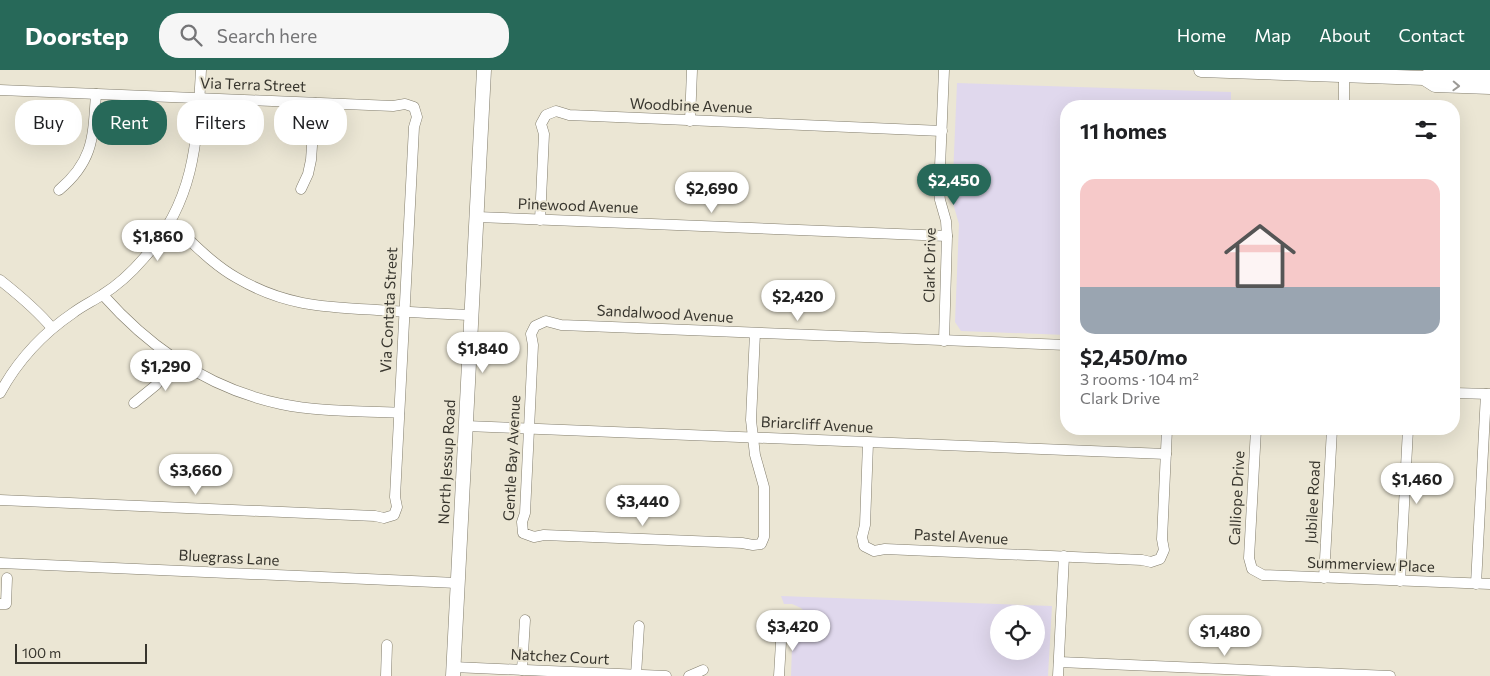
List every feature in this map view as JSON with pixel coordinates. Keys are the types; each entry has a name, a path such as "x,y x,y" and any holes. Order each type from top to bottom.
{"street":[{"path":"0,393 18,363 35,344 73,312 102,295 122,280 150,252 170,222 180,204 192,165 198,126 201,70"},
{"name":"North Jessup Road","path":"453,672 484,70"},
{"path":"690,121 692,70"},
{"name":"Clark Drive","path":"944,70 939,191 946,221 947,236 944,341"},
{"path":"1201,70 1424,78 1435,85 1490,87"},
{"path":"1424,78 1435,72 1490,74"},
{"path":"1344,75 1344,100"},
{"name":"Via Terra Street","path":"0,90 274,101"},
{"path":"59,190 71,180 86,157 94,127 96,94"},
{"name":"Via Terra Street","path":"347,104 393,106 405,104 414,107"},
{"name":"Via Contata Street","path":"0,500 375,516 384,518 394,515 397,507 395,497 404,312 414,127 417,117 414,107"},
{"name":"Woodbine Avenue","path":"540,220 544,134 541,124 546,115 556,111 569,116 942,130"},
{"path":"301,189 308,174 312,145"},
{"name":"Pinewood Avenue","path":"476,217 947,236"},
{"path":"170,222 217,265 236,278 272,295 291,301 324,307 472,315"},
{"path":"0,280 26,301 52,328"},
{"path":"102,295 138,332 173,358 229,388 282,404 310,408 399,413"},
{"name":"Sandalwood Avenue","path":"534,326 546,321 561,325 1060,345"},
{"name":"Gentle Bay Avenue","path":"534,326 531,334 533,345 525,513 522,522 523,533 534,537 544,535 760,544 764,537 764,487 752,438"},
{"path":"752,438 751,420 755,333"},
{"path":"134,403 156,385 173,358"},
{"path":"1460,393 1488,394 1476,584"},
{"name":"Briarcliff Avenue","path":"466,426 1166,454"},
{"path":"1166,454 1167,435"},
{"name":"Calliope Drive","path":"1252,569 1249,558 1256,435"},
{"name":"Jubilee Road","path":"1324,578 1332,435"},
{"path":"1400,581 1408,435"},
{"name":"Pastel Avenue","path":"868,443 865,525 862,537 864,546 874,551 884,548 1142,560 1151,562 1160,559 1164,550 1162,539 1166,454"},
{"path":"1058,676 1064,556"},
{"name":"Bluegrass Lane","path":"0,563 457,583"},
{"name":"Summerview Place","path":"1252,569 1263,575 1490,584"},
{"path":"0,604 6,604 7,578"},
{"path":"522,670 525,620"},
{"path":"779,676 781,642 788,623"},
{"path":"636,675 638,626"},
{"path":"386,676 387,645"},
{"path":"1059,662 1231,673 1390,676"},
{"name":"Natchez Court","path":"453,672 522,670 666,676"},
{"path":"689,676 702,670"}],"shaded area":[{"path":"957,83 1231,92 1231,100 1060,100 1060,335 961,331 955,322 959,224 952,200"},
{"path":"781,596 1025,605 990,605 990,660 1045,660 1045,606 1052,606 1048,676 791,676 792,645 808,632 809,619 801,608 792,604 784,604"}]}
